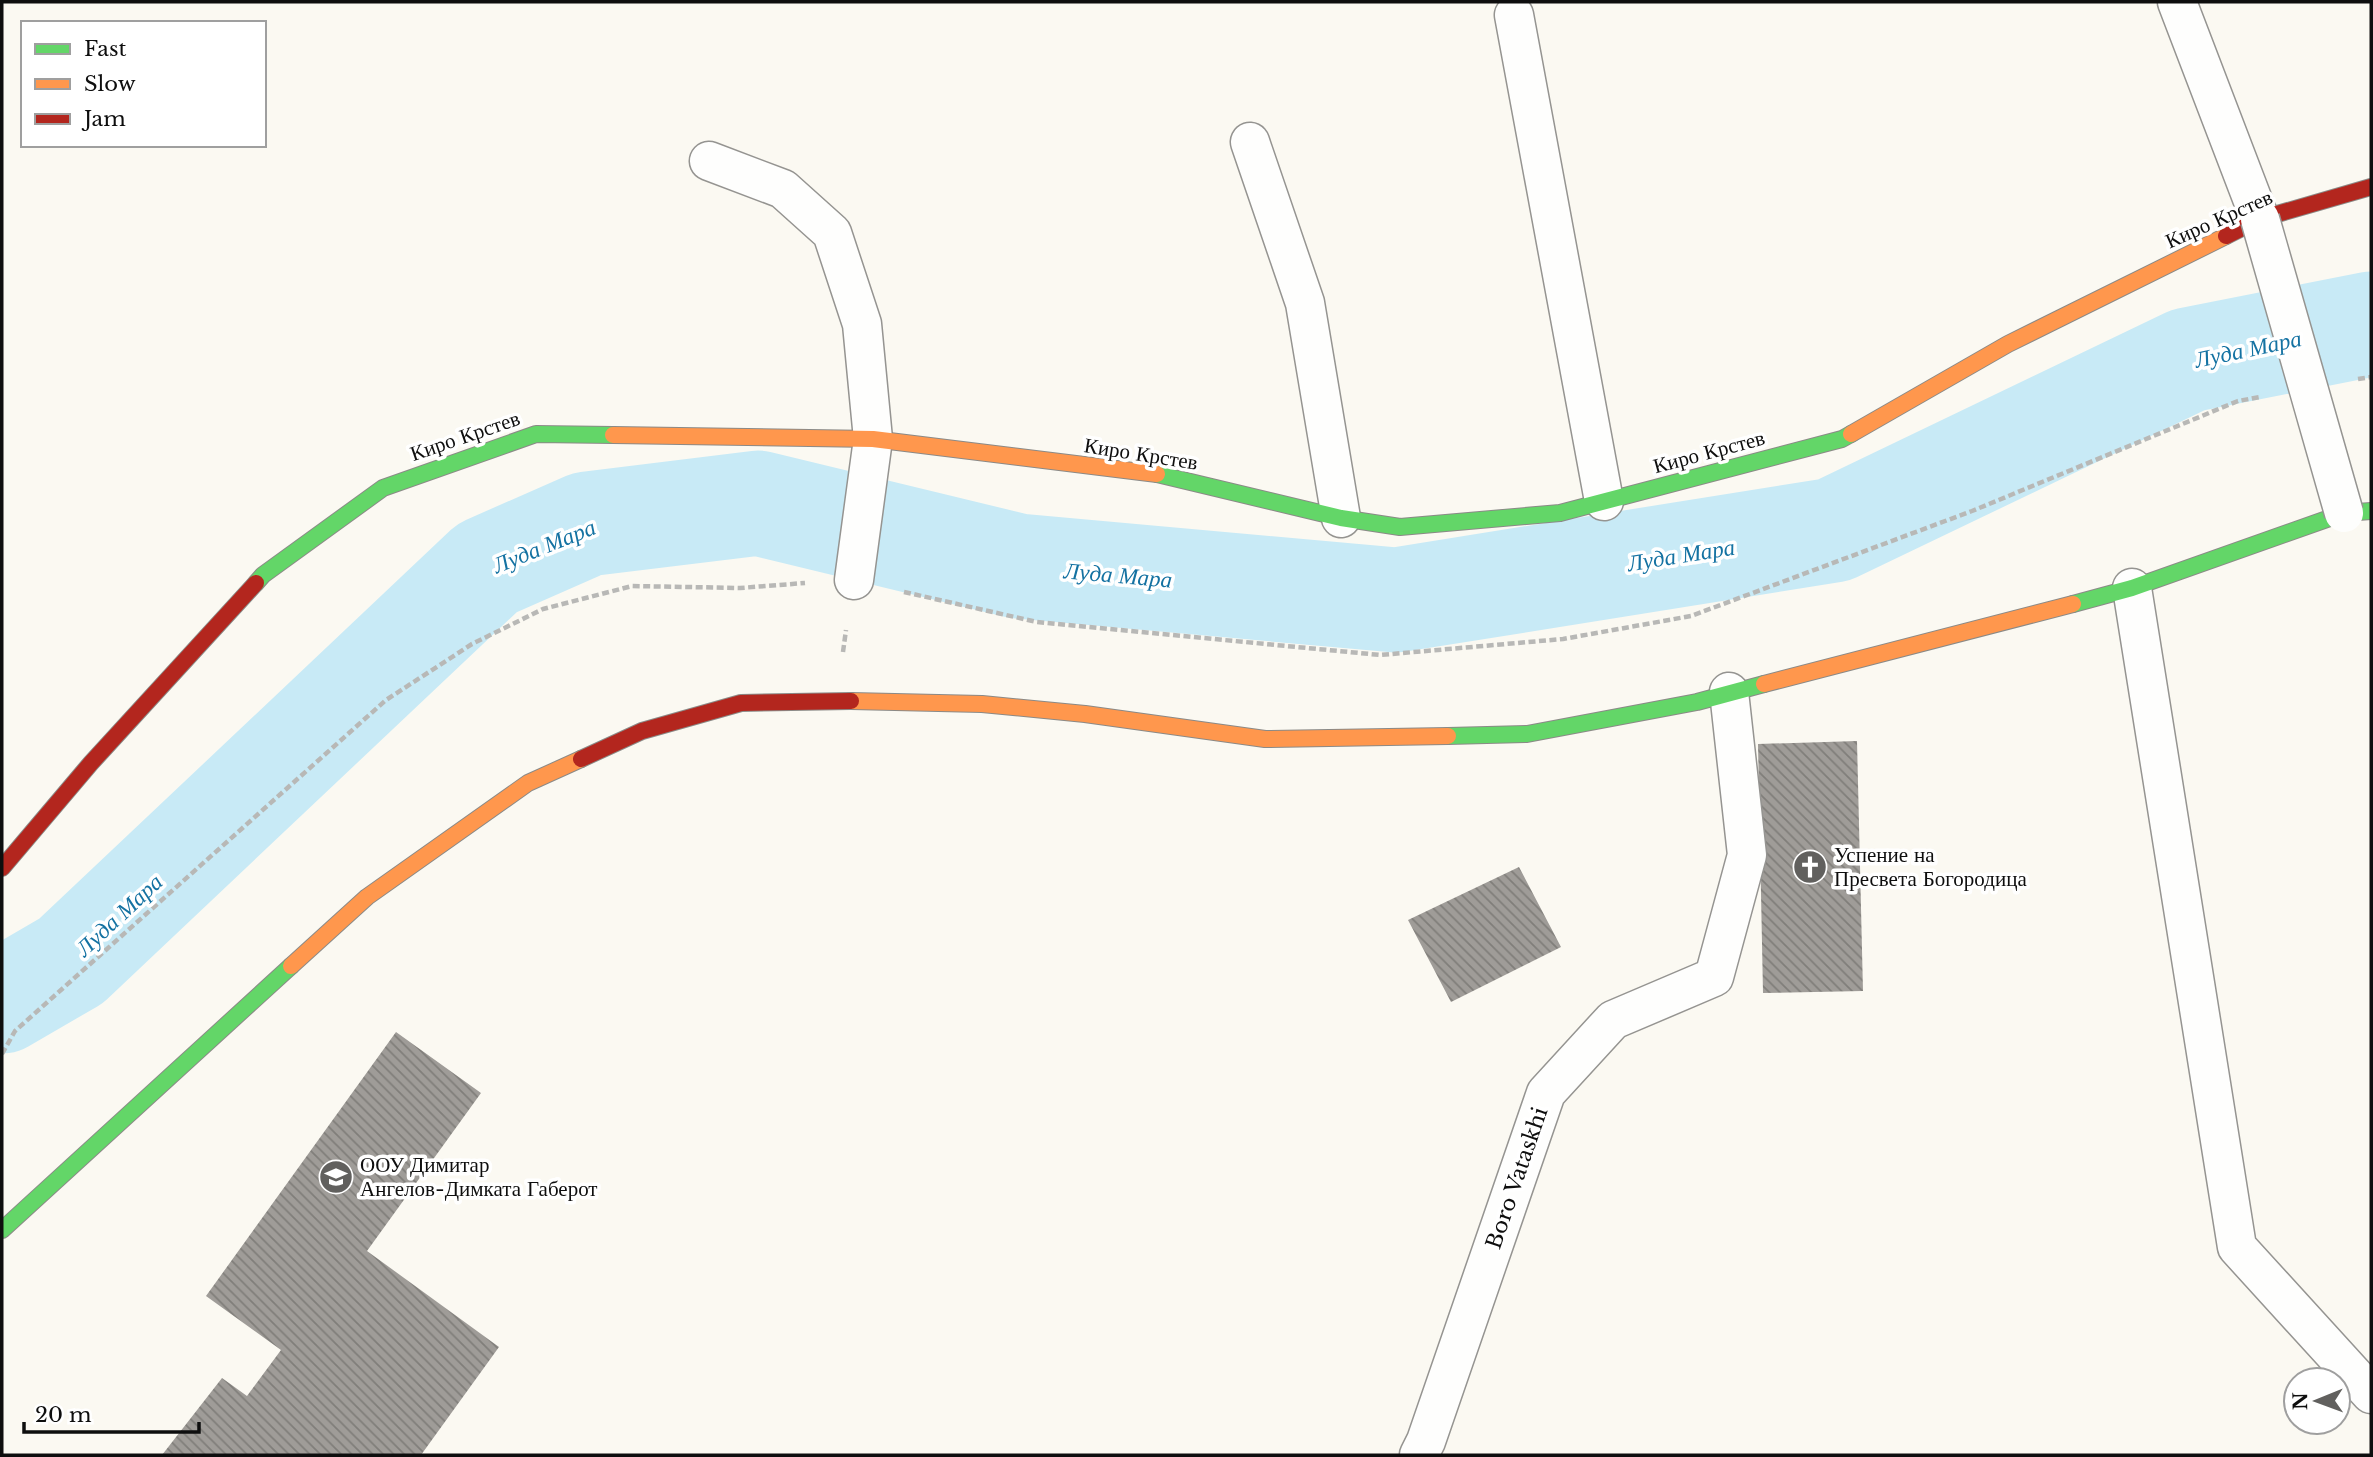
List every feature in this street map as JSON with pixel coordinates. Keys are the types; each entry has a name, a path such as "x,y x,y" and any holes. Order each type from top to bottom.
{"street":[{"path":"2,1230 367,897 528,783 642,731 741,703 835,701 982,704 1085,714 1265,739 1527,734 1697,702 2132,588 2358,512 2260,219 2177,2"},
{"path":"1514,15 1604,501"},
{"path":"1250,142 1305,303 1341,518"},
{"path":"709,161 783,189 832,233 862,324 873,439 854,580"},
{"name":"Киро Крстев","path":"2,868 90,764 263,575 383,488 536,434 873,439 1154,474 1341,518 1401,527 1560,513 1842,439 2008,344 2260,219 2371,187"},
{"path":"2132,588 2237,1247 2371,1394"},
{"name":"Boro Vataskhi","path":"1423,1448 1546,1093 1613,1020 1714,977 1747,855 1729,692"},
{"path":"1388,1455 1423,1448"}],"path":[{"path":"2345,382 2371,377"},
{"path":"2,1054 16,1031 386,701 472,644 543,608 632,586 740,587 854,580 1037,622 1380,655 1563,639 1691,615 1972,511 2238,401 2265,396"},
{"path":"835,701 854,580"}],"building":[{"name":"Успение на Пресвета Богородица","path":"1857,741 1863,991 1763,993 1758,744"},
{"path":"1519,867 1561,947 1451,1002 1408,920"},
{"path":"396,1032 481,1093 367,1251 499,1347 421,1455 162,1455 222,1378 247,1396 281,1350 206,1296"}],"waterway":[{"name":"Луда Мара","path":"2,1001 71,961 487,568 587,524 758,503 1018,566 1396,600 1834,530 2188,360 2371,324"}],"traffic: fast":[{"path":"256,583 263,575 383,488 536,434 613,435"},
{"path":"1157,474 1341,518 1400,527 1560,513 1842,439 1851,434"},
{"path":"2073,604 2132,588 2344,513 2371,511"},
{"path":"1448,736 1527,734 1697,702 1764,684"},
{"path":"2,1230 291,966"}],"traffic: slow":[{"path":"1851,434 2008,344 2226,236"},
{"path":"613,435 873,439 1157,474"},
{"path":"1764,684 2073,604"},
{"path":"851,701 982,704 1085,714 1265,739 1448,736"},
{"path":"291,966 367,897 528,783 581,759"}],"traffic: jam":[{"path":"2226,236 2260,219 2371,187"},
{"path":"2,868 91,763 256,583"},
{"path":"581,759 642,731 741,703 851,701"}],"place":[{"name":"Успение на Пресвета Богородица","path":"1810,867"},
{"name":"ООУ Димитар Ангелов-Димката Габерот","path":"336,1177"}]}
